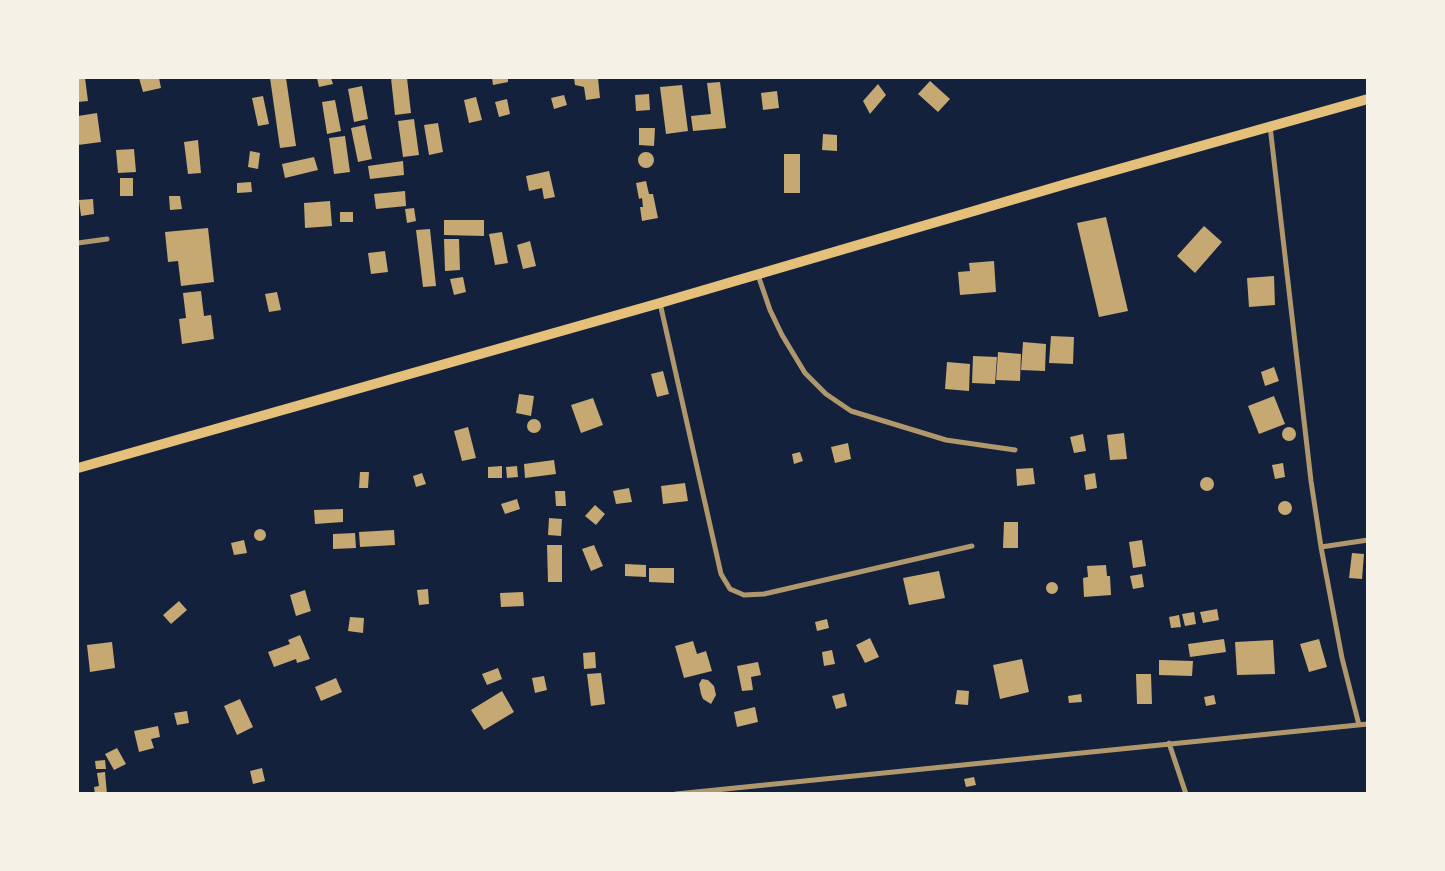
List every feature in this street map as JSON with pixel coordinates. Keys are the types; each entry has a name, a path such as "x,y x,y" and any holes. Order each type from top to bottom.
{"main road":[{"path":"78,468 1368,99"}],"street":[{"path":"1270,126 1311,481 1321,547 1342,658 1359,725"},
{"path":"78,243 107,239"},
{"path":"758,274 770,310 782,335 805,373 826,394 851,411 946,440 1015,450"},
{"path":"660,303 721,574 730,589 744,595 764,594 972,546"},
{"path":"1321,547 1368,540"},
{"path":"676,794 1368,724"},
{"path":"1169,743 1186,794"}],"building":[{"path":"78,78 85,78 88,101 78,102"},
{"path":"139,78 159,78 161,88 143,92"},
{"path":"270,78 286,78 296,146 280,148"},
{"path":"317,78 331,78 333,84 319,87"},
{"path":"391,78 407,78 411,113 395,115"},
{"path":"492,78 508,78 508,82 493,85"},
{"path":"574,78 598,78 600,98 586,100 584,87 575,85"},
{"path":"930,81 950,99 938,112 918,94"},
{"path":"720,82 726,128 693,131 691,116 711,114 707,83"},
{"path":"878,84 886,95 870,114 863,101"},
{"path":"682,85 688,131 666,134 660,87"},
{"path":"362,86 368,119 354,122 348,89"},
{"path":"777,91 779,108 763,110 761,93"},
{"path":"649,94 650,110 636,111 635,95"},
{"path":"564,95 567,105 554,109 551,98"},
{"path":"263,96 269,124 258,126 252,98"},
{"path":"476,97 482,120 469,123 464,100"},
{"path":"507,99 510,114 499,117 495,102"},
{"path":"335,100 341,131 327,134 322,102"},
{"path":"97,113 101,142 78,145 78,116"},
{"path":"414,119 419,155 403,157 398,121"},
{"path":"438,123 443,152 429,155 424,125"},
{"path":"365,125 372,159 358,162 351,128"},
{"path":"639,128 655,128 654,146 639,145"},
{"path":"823,134 837,135 837,151 822,150"},
{"path":"345,136 350,172 334,174 329,138"},
{"path":"198,140 201,173 188,174 184,142"},
{"path":"134,149 136,172 118,173 116,150"},
{"path":"250,151 260,153 258,169 248,167"},
{"path":"646,152 654,160 646,168 638,160"},
{"path":"784,154 800,154 800,193 784,193"},
{"path":"314,157 318,170 285,178 282,164"},
{"path":"403,161 404,175 370,179 368,166"},
{"path":"549,171 555,197 544,199 542,188 529,191 526,176"},
{"path":"120,178 133,178 133,196 120,196"},
{"path":"646,181 649,194 653,194 658,218 642,221 640,207 643,207 642,198 639,199 636,183"},
{"path":"251,182 252,192 237,193 237,183"},
{"path":"405,191 406,206 376,209 374,194"},
{"path":"169,196 180,196 182,209 170,210"},
{"path":"93,199 94,214 81,216 79,200"},
{"path":"330,201 332,226 305,228 304,203"},
{"path":"414,208 416,221 407,223 405,209"},
{"path":"340,212 353,212 353,222 340,222"},
{"path":"1106,217 1128,311 1099,317 1077,223"},
{"path":"444,220 484,220 484,236 444,235"},
{"path":"1204,226 1222,242 1195,273 1177,256"},
{"path":"208,228 214,282 181,286 178,261 168,262 165,232"},
{"path":"430,229 436,286 423,287 416,230"},
{"path":"502,232 508,263 495,265 489,234"},
{"path":"444,239 459,239 460,270 445,271"},
{"path":"530,241 536,266 523,269 517,245"},
{"path":"385,251 388,272 371,274 368,253"},
{"path":"994,261 996,292 960,295 958,272 970,271 969,263"},
{"path":"1274,276 1275,305 1249,307 1247,278"},
{"path":"463,277 466,292 454,295 450,279"},
{"path":"201,291 204,316 211,315 214,339 182,344 179,319 186,318 183,293"},
{"path":"277,292 281,310 269,312 265,294"},
{"path":"1051,336 1074,337 1073,364 1049,363"},
{"path":"1023,342 1046,344 1045,371 1021,370"},
{"path":"998,352 1021,354 1020,381 996,380"},
{"path":"973,356 997,357 995,384 972,383"},
{"path":"947,362 970,364 969,391 945,389"},
{"path":"1274,367 1279,381 1265,386 1261,372"},
{"path":"663,371 669,394 657,397 651,374"},
{"path":"519,394 534,396 531,416 516,413"},
{"path":"1274,396 1285,424 1259,434 1248,406"},
{"path":"593,398 603,425 581,433 571,405"},
{"path":"531,419 537,419 541,426 537,433 531,433 527,429 527,423"},
{"path":"468,427 476,458 462,461 454,431"},
{"path":"1286,427 1292,427 1296,434 1292,441 1286,441 1282,437 1282,431"},
{"path":"1124,433 1127,459 1110,460 1107,435"},
{"path":"1083,434 1086,451 1074,453 1070,437"},
{"path":"848,443 851,459 835,463 831,447"},
{"path":"800,452 803,461 794,464 792,454"},
{"path":"554,460 556,474 525,478 524,464"},
{"path":"1283,463 1285,477 1275,479 1272,465"},
{"path":"502,466 502,478 488,478 488,467"},
{"path":"517,466 518,477 507,478 506,467"},
{"path":"1033,468 1035,484 1017,486 1016,469"},
{"path":"360,472 369,472 368,488 359,488"},
{"path":"422,473 426,484 416,487 413,476"},
{"path":"1095,473 1097,488 1086,490 1084,475"},
{"path":"1204,477 1210,477 1214,484 1210,491 1204,491 1200,487 1200,481"},
{"path":"685,483 688,501 663,504 661,486"},
{"path":"629,488 632,502 616,504 613,491"},
{"path":"555,491 565,491 566,506 556,506"},
{"path":"517,499 520,509 505,514 501,504"},
{"path":"1285,501 1290,503 1292,508 1290,513 1285,515 1280,513 1278,508 1280,503"},
{"path":"595,505 605,514 596,525 585,516"},
{"path":"343,509 343,522 315,524 314,510"},
{"path":"549,518 562,519 561,536 548,535"},
{"path":"1004,522 1018,522 1018,548 1003,548"},
{"path":"258,529 262,529 266,535 262,541 258,541 254,537 254,533"},
{"path":"394,530 395,545 360,547 359,532"},
{"path":"355,533 356,548 333,549 333,534"},
{"path":"244,540 247,553 234,555 231,543"},
{"path":"1142,540 1146,566 1133,568 1129,542"},
{"path":"547,545 562,545 562,582 548,582"},
{"path":"594,545 603,566 591,571 582,549"},
{"path":"1352,553 1364,554 1362,579 1349,578"},
{"path":"625,564 646,565 646,577 625,576"},
{"path":"1106,565 1107,576 1110,576 1111,595 1084,597 1083,578 1088,577 1087,566"},
{"path":"649,568 674,568 674,583 649,582"},
{"path":"939,571 945,598 909,605 903,578"},
{"path":"1142,574 1144,587 1133,589 1130,576"},
{"path":"1054,582 1057,583 1057,593 1050,594 1047,593 1046,586 1047,583"},
{"path":"428,589 429,604 419,605 417,590"},
{"path":"305,590 311,611 296,616 290,595"},
{"path":"523,592 524,606 501,607 500,593"},
{"path":"179,601 187,610 171,624 163,615"},
{"path":"1217,609 1219,620 1203,623 1200,612"},
{"path":"1194,612 1196,624 1185,626 1182,614"},
{"path":"1179,615 1181,627 1171,628 1169,617"},
{"path":"350,617 364,618 363,633 348,631"},
{"path":"827,619 829,628 817,631 815,622"},
{"path":"300,635 310,659 297,663 296,659 274,667 268,652 290,644 288,640"},
{"path":"870,638 879,657 865,663 856,645"},
{"path":"1224,639 1226,652 1190,657 1188,644"},
{"path":"1319,639 1327,667 1309,672 1300,644"},
{"path":"1273,640 1275,674 1237,675 1235,642"},
{"path":"693,641 697,654 706,651 712,671 684,678 675,646"},
{"path":"112,642 115,668 90,672 87,645"},
{"path":"832,650 835,664 824,666 822,652"},
{"path":"595,652 596,668 584,669 583,653"},
{"path":"1022,659 1029,692 1000,699 993,665"},
{"path":"1159,660 1193,661 1192,676 1159,675"},
{"path":"758,662 761,675 751,677 753,690 742,691 737,666"},
{"path":"498,668 502,679 487,685 482,674"},
{"path":"601,673 605,704 591,706 587,674"},
{"path":"1136,674 1151,674 1152,704 1137,704"},
{"path":"544,676 547,690 535,693 532,678"},
{"path":"336,678 342,692 321,701 315,687"},
{"path":"702,679 708,680 714,686 716,695 711,704 703,699 701,694 699,684"},
{"path":"957,690 969,691 968,705 955,704"},
{"path":"502,691 514,712 484,730 471,710"},
{"path":"844,693 847,706 836,709 832,696"},
{"path":"1081,694 1082,702 1069,703 1068,696"},
{"path":"1214,695 1216,704 1206,706 1204,697"},
{"path":"240,699 253,727 237,735 224,706"},
{"path":"755,707 758,722 737,727 734,712"},
{"path":"187,711 189,723 177,725 174,713"},
{"path":"158,726 160,737 151,739 154,748 139,752 134,731"},
{"path":"117,748 126,764 114,770 105,754"},
{"path":"105,760 106,769 96,769 95,761"},
{"path":"262,768 265,781 253,784 250,771"},
{"path":"105,772 107,794 95,794 94,787 99,786 97,773"},
{"path":"974,777 976,785 966,787 964,779"}]}
